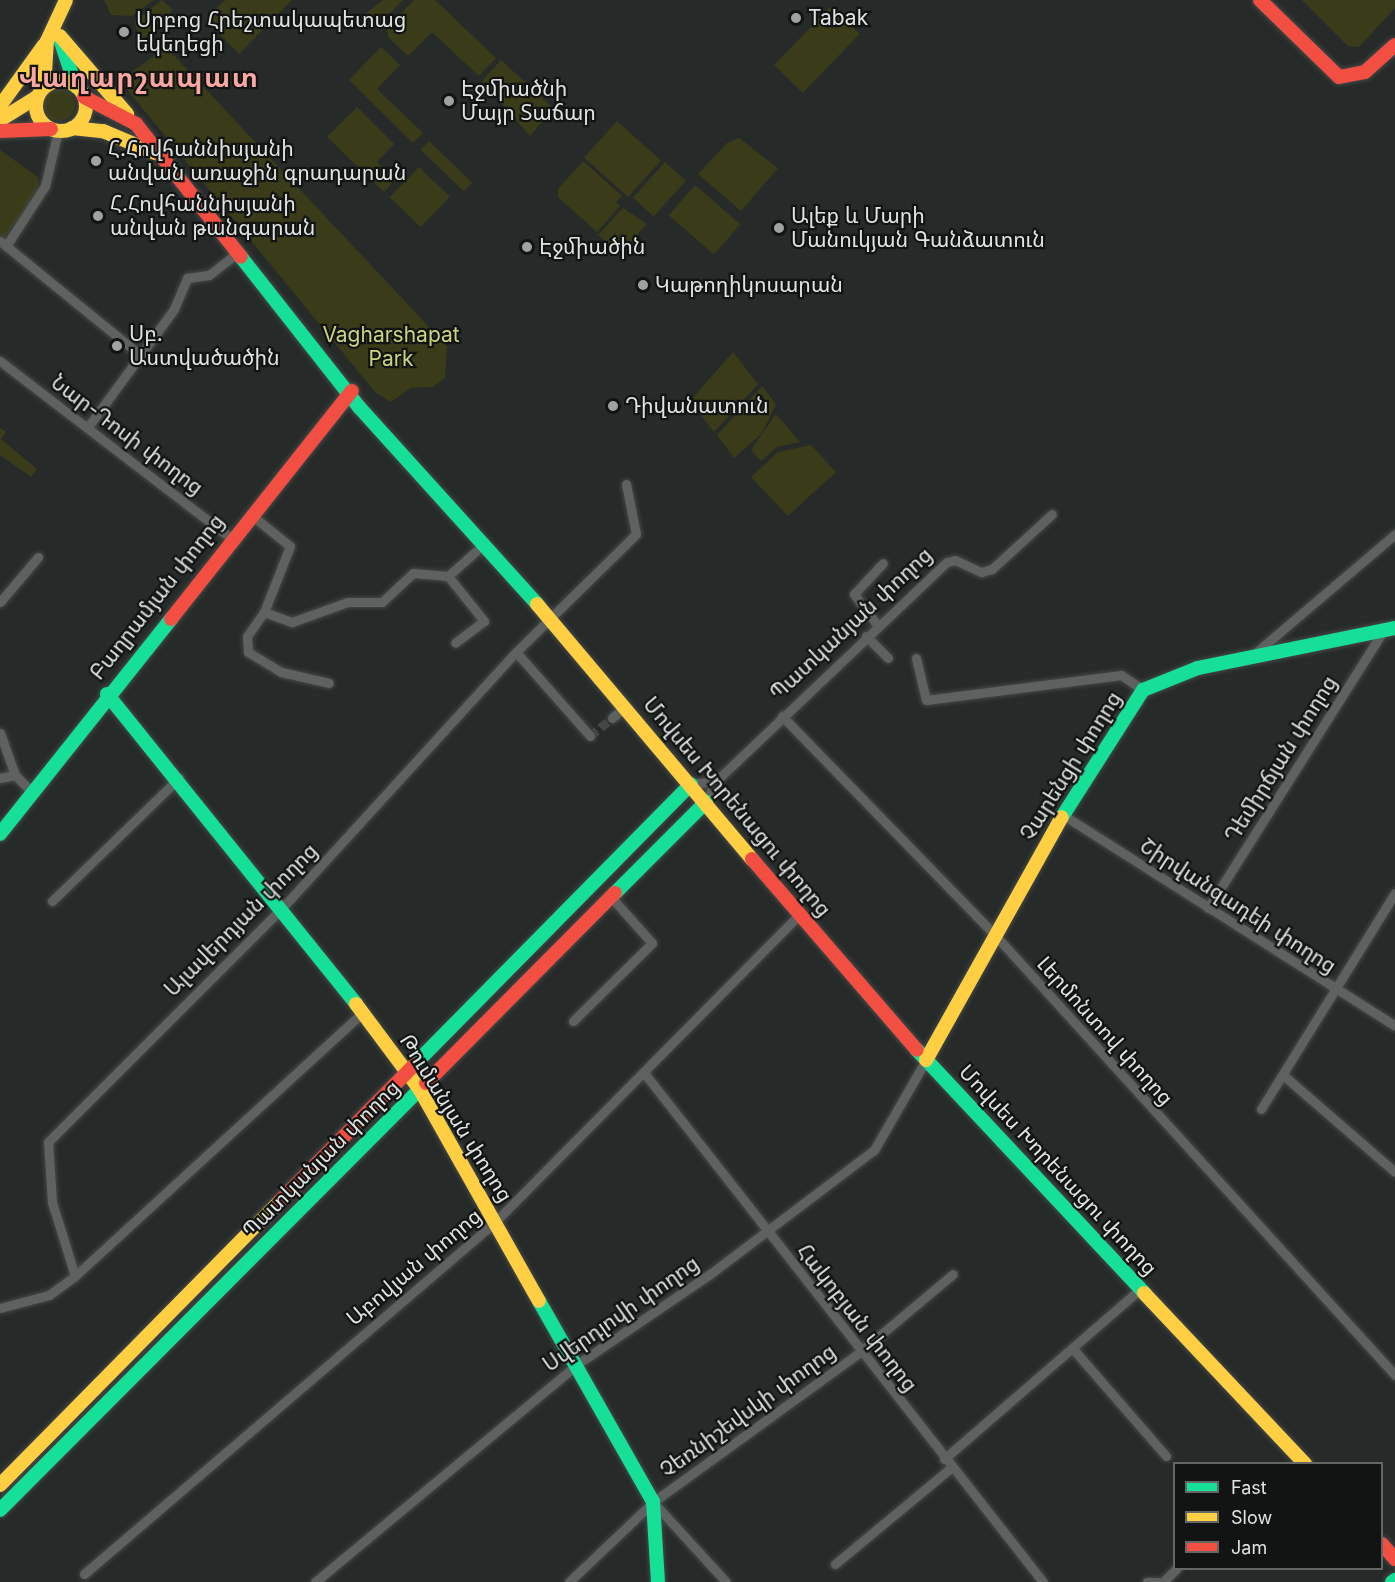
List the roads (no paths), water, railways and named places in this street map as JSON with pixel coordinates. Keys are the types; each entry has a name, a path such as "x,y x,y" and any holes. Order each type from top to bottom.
{"main road":[{"path":"54,130 36,112 57,19 66,0"},
{"path":"1260,0 1339,76 1365,72 1395,45"},
{"path":"0,130 72,128 82,118 80,92 53,38"},
{"path":"0,106 53,38"},
{"path":"53,38 136,124"},
{"path":"0,120 60,81 80,92"},
{"name":"Մովսես Խորենացու փողոց","path":"80,92 136,124 237,253 352,391 360,407 550,617 692,784 798,915 926,1060 1303,1462"},
{"name":"Մովսես Խորենացու փողոց","path":"72,128 103,131 161,157"},
{"name":"Բաղրամյան փողոց","path":"0,834 107,694 250,514 352,391"},
{"name":"Չարենցի փողոց","path":"926,1060 1062,815 1143,690 1253,655 1389,629"},
{"name":"Թումանյան փողոց","path":"107,694 179,778 283,907 420,1090 653,1503 658,1582"},
{"name":"Պատկանյան փողոց","path":"0,1485 692,784"},
{"name":"Պատկանյան փողոց","path":"0,1510 706,802"},
{"path":"43,1442 56,1454"},
{"path":"1383,1545 1395,1559"}],"street":[{"path":"54,130 45,186 3,244 139,354"},
{"path":"88,427 174,309 187,278 208,275 237,253"},
{"name":"Նար-Դոսի փողոց","path":"0,362 231,538"},
{"name":"Ալավերդյան փողոց","path":"75,1276 52,1202 48,1142 283,907 516,652 636,534 626,484"},
{"path":"250,514 290,546 264,612 247,636 248,652 282,672 329,683"},
{"name":"Պատկանյան փողոց","path":"706,802 716,781 866,636 947,562 955,560 981,572 992,569 1052,514"},
{"path":"1253,655 1395,534"},
{"path":"448,576 485,543"},
{"path":"0,602 38,557"},
{"path":"878,626 854,594 883,563"},
{"path":"264,612 292,622 348,602 382,602 413,573 448,576 484,621 455,643"},
{"name":"Դեմիրճյան փողոց","path":"1208,908 1389,629"},
{"path":"866,636 888,658"},
{"path":"516,652 590,736"},
{"path":"916,658 926,700 1121,675 1143,690"},
{"path":"612,718 626,706"},
{"name":"Լերմոնտով փողոց","path":"782,716 995,935 1395,1375"},
{"path":"0,733 15,775 32,792"},
{"path":"0,778 15,775"},
{"path":"52,901 179,778"},
{"path":"692,784 716,781"},
{"name":"Շիրվանզադեի փողոց","path":"1062,815 1395,1026"},
{"path":"1261,1109 1395,893"},
{"path":"573,1021 652,943 611,897"},
{"name":"Աբովյան փողոց","path":"84,1574 495,1222 645,1074 798,915"},
{"path":"0,1308 49,1295 75,1276 363,1012"},
{"name":"Սվերդլովի փողոց","path":"315,1582 576,1365 767,1230 874,1150 926,1060"},
{"name":"Հակոբյան փողոց","path":"645,1074 860,1352 1043,1582"},
{"path":"1283,1075 1395,1172"},
{"name":"Չեռնիշեվսկի փողոց","path":"569,1582 653,1503 860,1352 953,1274"},
{"path":"944,1459 1140,1289"},
{"path":"1072,1349 1166,1456"},
{"path":"835,1564 952,1467"},
{"path":"653,1503 726,1582"},
{"path":"1163,1582 1176,1570"},
{"path":"1148,1582 1157,1582"}],"tunnel":[{"path":"590,736 612,718"}],"place":[{"name":"Tabak","path":"796,18"},
{"name":"Սրբոց Հրեշտակապետաց եկեղեցի","path":"124,32"},
{"name":"Էջմիածնի Մայր Տաճար","path":"449,101"},
{"name":"Հ.Հովհաննիսյանի անվան առաջին գրադարան","path":"96,161"},
{"name":"Հ.Հովհաննիսյանի անվան թանգարան","path":"98,216"},
{"name":"Ալեք և Մարի Մանուկյան Գանձատուն","path":"779,228"},
{"name":"Էջմիածին","path":"527,247"},
{"name":"Կաթողիկոսարան","path":"643,285"},
{"name":"Սբ. Աստվածածին","path":"117,346"},
{"name":"Դիվանատուն","path":"613,406"}],"district":[{"name":"Վաղարշապատ","path":"139,78"}],"park label":[{"name":"Vagharshapat Park","path":"391,347"}]}
